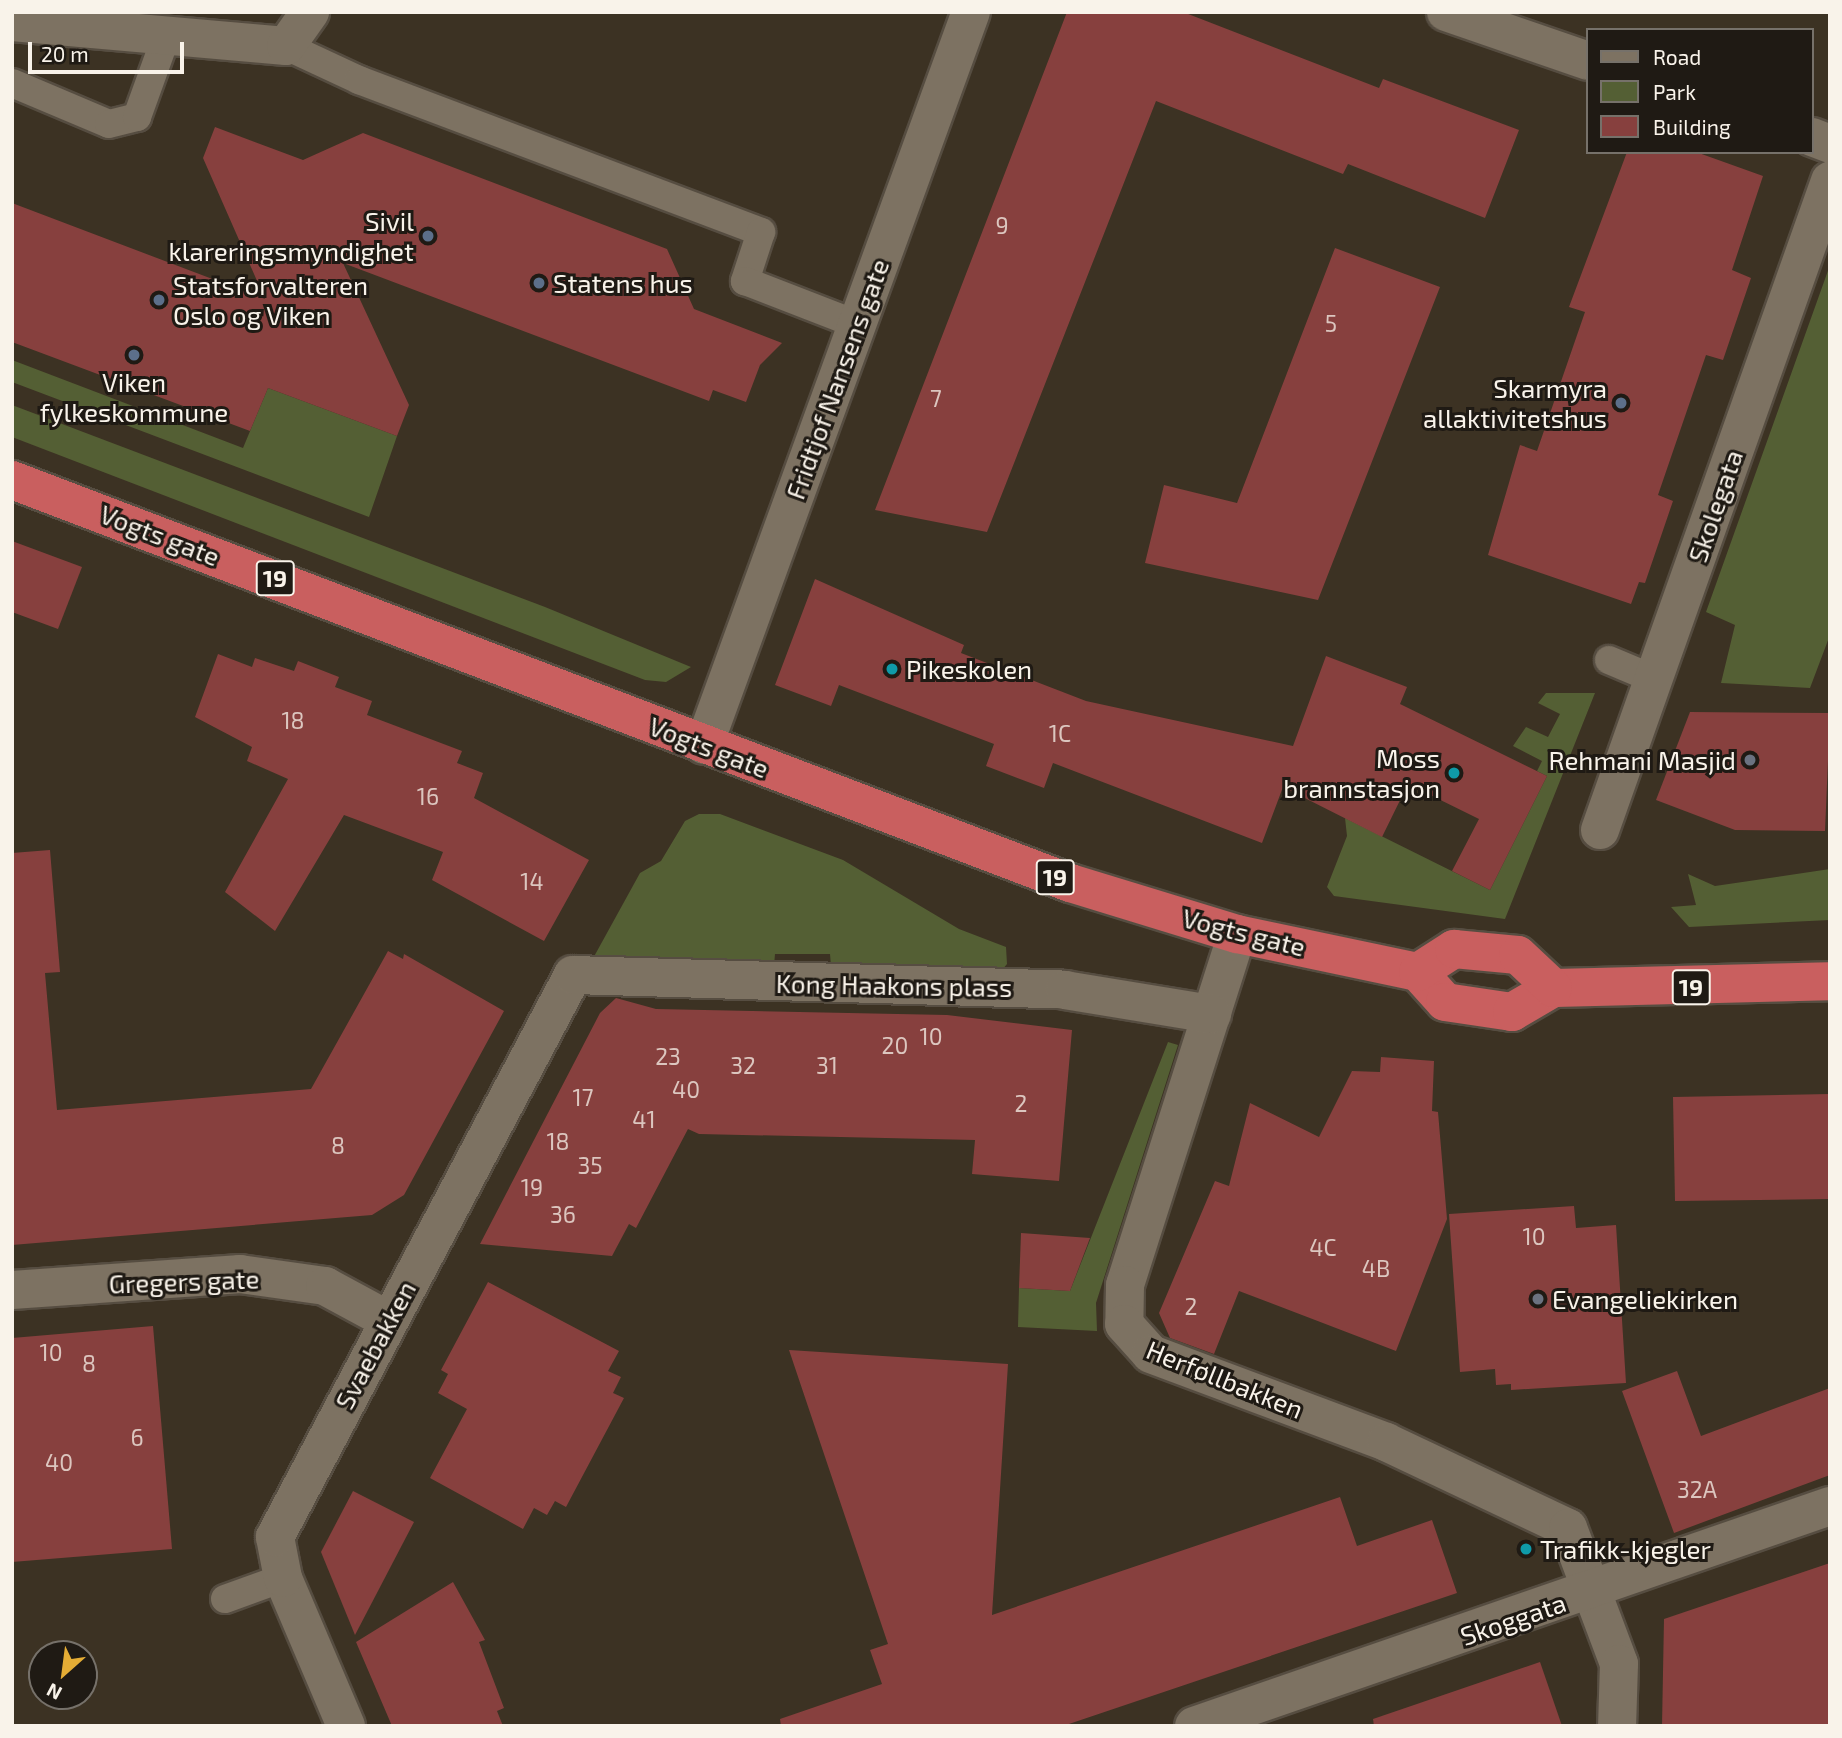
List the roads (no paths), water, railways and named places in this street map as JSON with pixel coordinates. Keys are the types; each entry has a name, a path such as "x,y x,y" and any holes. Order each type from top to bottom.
{"highway":[{"name":"Vogts gate","path":"12,480 1070,883 1237,934 1418,972"},
{"path":"1418,972 1454,949 1518,955 1553,988"},
{"name":"19","path":"1418,972 1445,1002 1477,1009 1512,1012 1553,988 1830,981"}],"street":[{"path":"12,22 286,46 310,12"},
{"name":"Fridtjof Nansens gate","path":"704,745 971,12"},
{"path":"1446,12 1587,61"},
{"name":"Skolegata","path":"1600,831 1830,181"},
{"name":"Herføllbakken","path":"1237,934 1125,1285 1124,1324 1133,1342 1386,1442 1568,1528 1596,1591 1619,1664 1617,1726"},
{"name":"Kong Haakons plass","path":"573,975 1065,990 1212,1014"},
{"name":"Svaebakken","path":"346,1726 283,1578 275,1537 573,975"},
{"name":"Gregers gate","path":"12,1290 240,1274 325,1286 388,1320"},
{"name":"Skoggata","path":"1194,1726 1596,1591 1830,1506"}],"lane":[{"path":"12,83 109,124 137,117 166,37"},
{"path":"286,46 371,84 761,232 745,281 856,324"},
{"path":"1609,660 1654,679"},
{"path":"225,1600 283,1578"}],"place":[{"name":"Sivil klareringsmyndighet","path":"428,236"},
{"name":"Statens hus","path":"539,283"},
{"name":"Statsforvalteren Oslo og Viken","path":"159,300"},
{"name":"Viken fylkeskommune","path":"134,355"},
{"name":"Skarmyra allaktivitetshus","path":"1621,403"},
{"name":"Pikeskolen","path":"892,669"},
{"name":"Rehmani Masjid","path":"1750,760"},
{"name":"Moss brannstasjon","path":"1454,773"},
{"name":"Evangeliekirken","path":"1538,1299"},
{"name":"Trafikk-kjegler","path":"1526,1549"}]}
